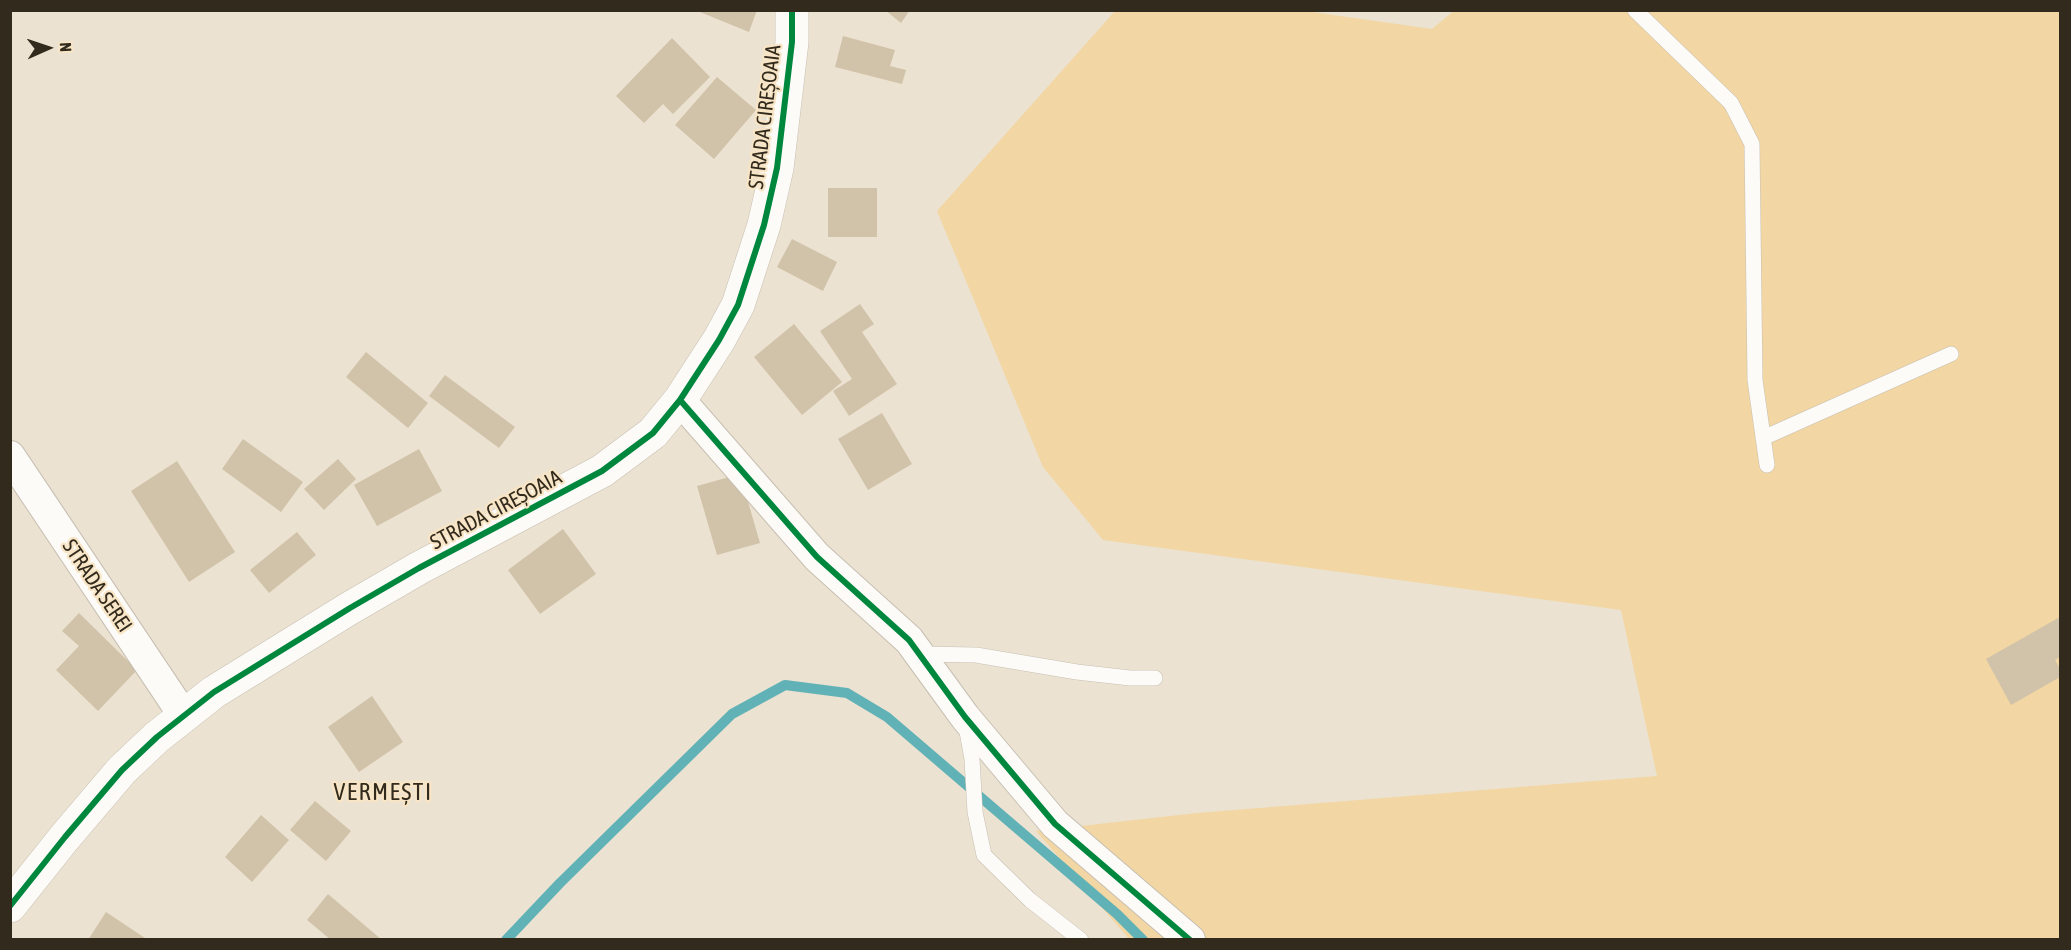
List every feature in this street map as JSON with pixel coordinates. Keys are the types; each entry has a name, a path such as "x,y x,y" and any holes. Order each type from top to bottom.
{"street":[{"name":"STRADA CIREȘOAIA","path":"10,906 122,770 157,737 214,692 419,568 602,471 653,434 680,400 719,340 738,305 764,225 777,168 792,42 792,10"},
{"path":"680,400 817,557 909,640 965,717 1054,824 1190,939"},
{"name":"STRADA SEREI","path":"10,456 184,716"}],"lane":[{"path":"1635,10 1731,102 1752,144 1755,380 1767,465"},
{"path":"1763,438 1951,354"},
{"path":"920,654 976,655 1077,672 1130,678 1155,678"},
{"path":"965,717 972,759 975,812 984,855 1029,900 1081,939"}],"shaded area":[{"path":"1455,10 2060,11 2060,939 1129,939 1036,831 1197,813 1657,776 1621,610 1103,540 1043,467 937,211 1115,11 1305,11 1432,29"}],"building":[{"path":"695,10 757,10 749,32"},
{"path":"885,10 910,10 901,23"},
{"path":"843,36 895,50 890,66 906,70 902,84 835,67"},
{"path":"672,38 710,77 673,114 663,104 644,123 616,96"},
{"path":"717,77 756,110 714,159 675,125"},
{"path":"828,188 877,188 877,237 828,237"},
{"path":"792,239 837,262 823,291 777,267"},
{"path":"860,304 874,324 862,332 897,384 849,416 833,391 852,379 820,331"},
{"path":"794,324 842,382 802,415 754,357"},
{"path":"366,352 428,403 408,428 346,377"},
{"path":"445,375 515,427 499,448 429,396"},
{"path":"882,413 912,464 868,490 838,439"},
{"path":"243,439 303,482 281,512 222,469"},
{"path":"419,449 442,491 377,526 354,485"},
{"path":"338,459 356,479 324,510 304,489"},
{"path":"177,461 235,552 189,582 131,491"},
{"path":"740,474 760,543 717,555 697,486"},
{"path":"563,529 596,574 540,614 508,570"},
{"path":"297,532 316,555 269,593 250,570"},
{"path":"79,613 137,670 98,711 56,670 79,646 62,631"},
{"path":"2060,617 2060,657 2055,660 2060,669 2060,677 2011,705 1986,659"},
{"path":"372,696 403,742 359,772 328,727"},
{"path":"315,801 351,831 326,861 290,830"},
{"path":"261,815 289,840 252,882 225,857"},
{"path":"328,894 382,940 331,940 307,920"},
{"path":"106,912 148,940 88,940"}],"waterway":[{"path":"506,940 560,883 732,714 785,685 847,693 887,717 1117,914 1143,940"}],"cycle path":[{"path":"10,906 122,770 157,737 214,692 419,568 602,471 653,433 680,400 719,340 738,305 764,225 777,168 792,42 792,10"},
{"path":"680,400 817,557 909,640 965,717 1055,824 1190,940"}],"district":[{"name":"VERMEȘTI","path":"383,792"}]}
